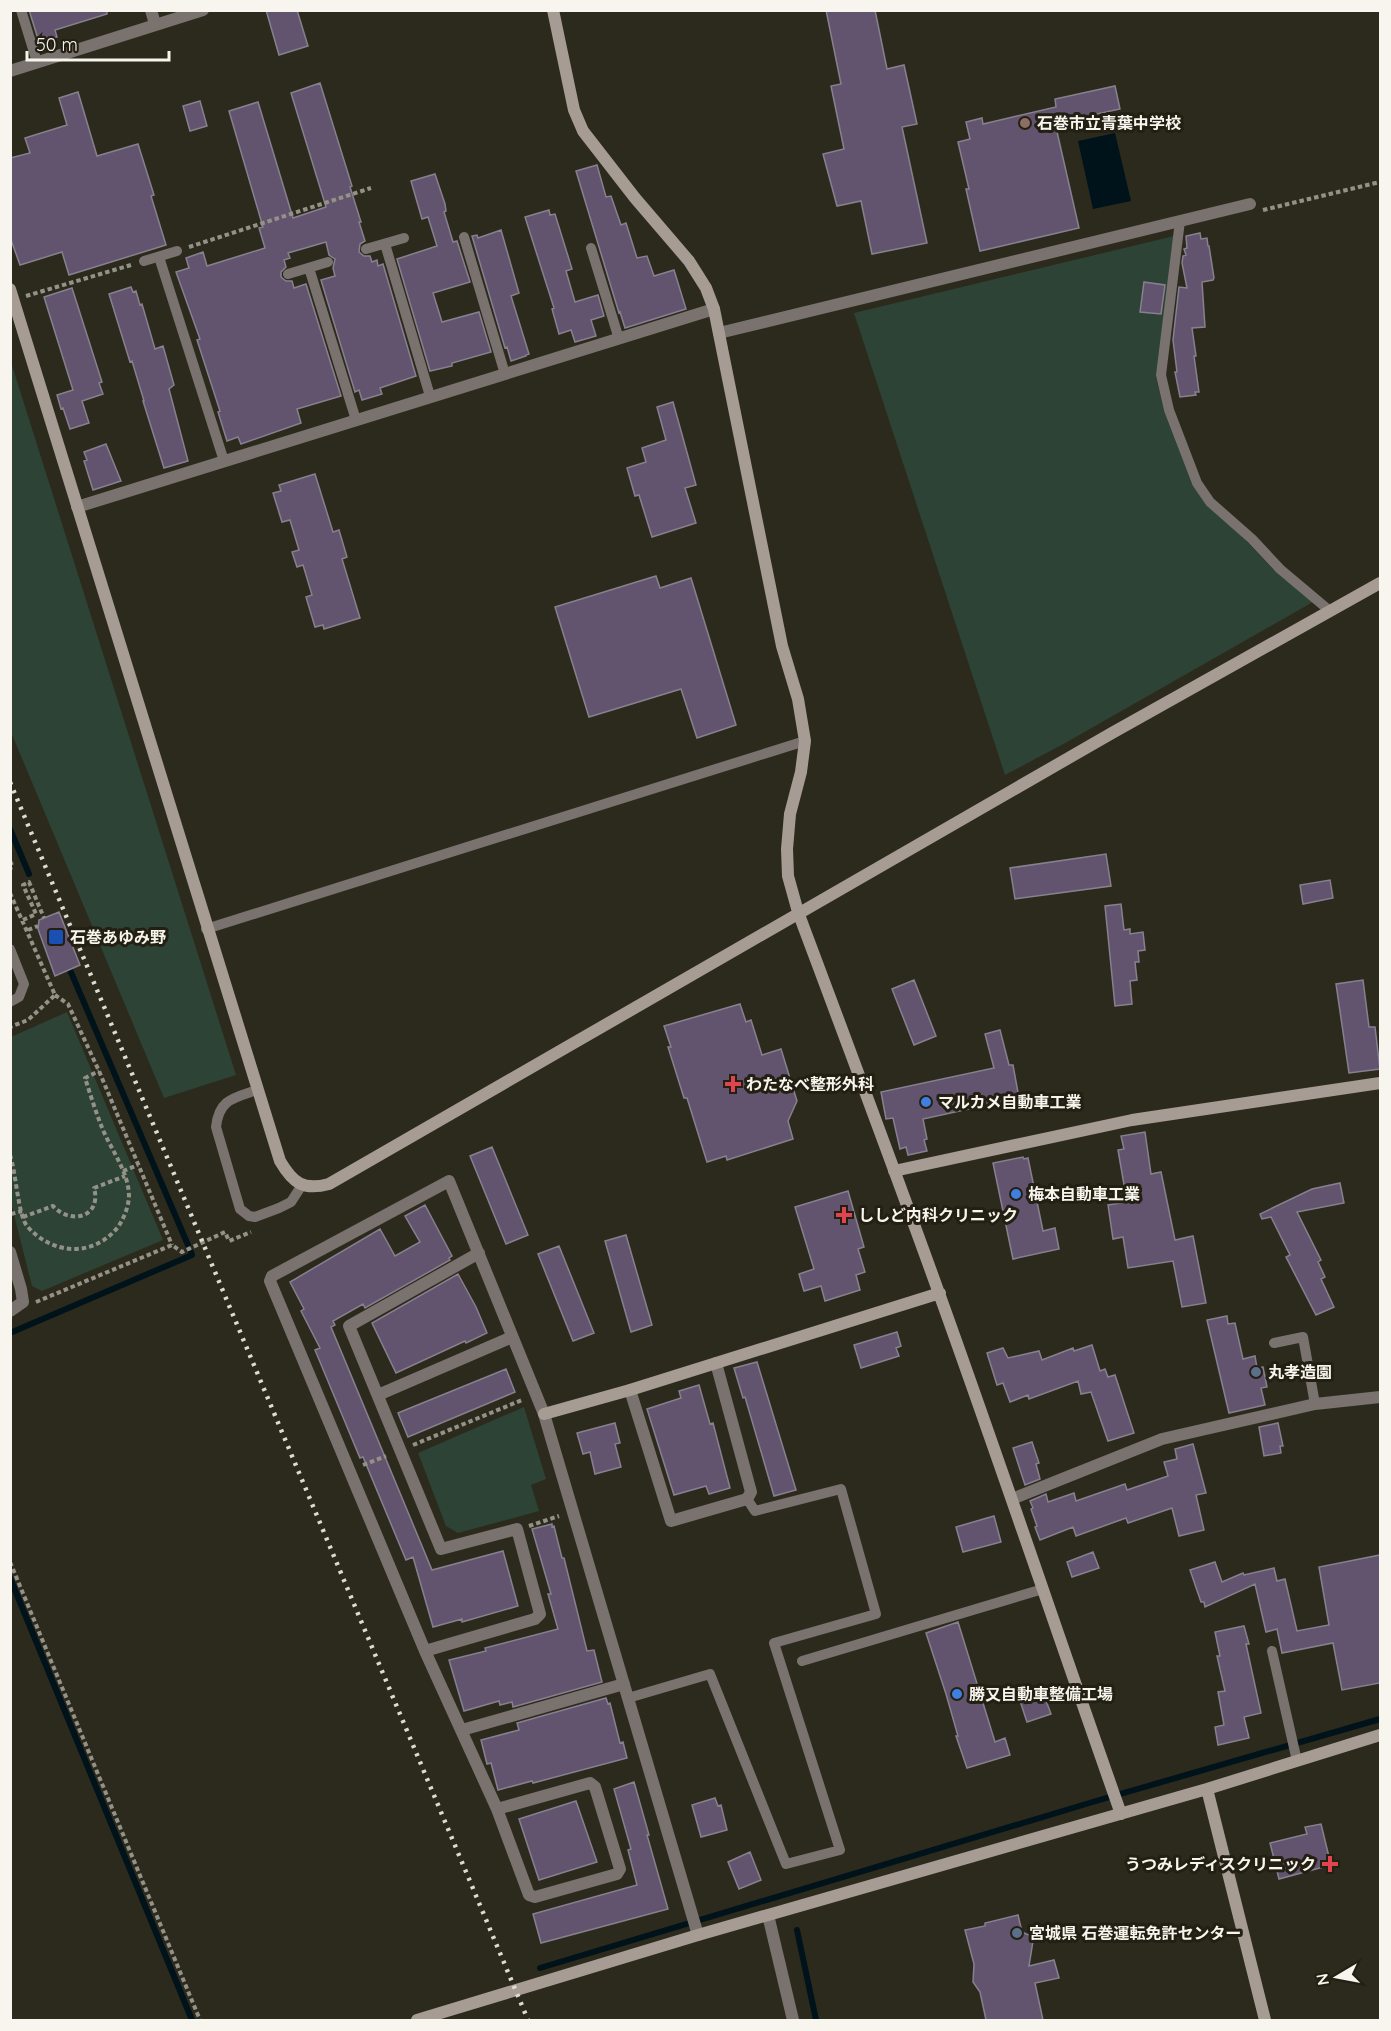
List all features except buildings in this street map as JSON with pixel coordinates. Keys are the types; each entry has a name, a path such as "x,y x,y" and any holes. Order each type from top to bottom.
{"street":[{"path":"151,10 155,24"},
{"path":"10,71 203,10"},
{"path":"553,10 574,110 583,131 634,198 689,261 706,288 714,309 782,646 798,699 805,741 801,772 790,814 787,849 788,876 798,912 1012,1498 1121,1814"},
{"path":"719,333 1250,204"},
{"path":"12,294 206,929 280,1161 289,1178 302,1185 315,1188 329,1185 798,912 1380,583"},
{"path":"77,507 714,309"},
{"path":"894,1170 1132,1120 1380,1083"},
{"path":"497,1809 590,1783 595,1786 620,1869 617,1874 535,1897 530,1895 497,1809 425,1651 270,1281 272,1276 449,1181 544,1414 698,1935"},
{"path":"10,1251 23,1302 10,1311"},
{"path":"425,1651 535,1619 540,1614 517,1529 441,1549 349,1326 479,1253"},
{"path":"544,1414 630,1390 939,1293"},
{"path":"378,1395 512,1337"},
{"path":"630,1390 671,1521 747,1498 751,1492 716,1363"},
{"path":"1012,1498 1162,1439 1315,1404 1380,1397"},
{"path":"462,1730 624,1684"},
{"path":"417,2020 842,1892 1207,1789 1380,1735"},
{"path":"1207,1789 1265,2020"},
{"path":"768,1916 793,2020"}],"lane":[{"path":"21,10 37,62"},
{"path":"1180,221 1161,375 1169,410 1197,483 1210,502 1252,539 1280,569 1330,611"},
{"path":"464,237 505,374"},
{"path":"366,249 404,238"},
{"path":"385,244 430,396"},
{"path":"591,248 619,339"},
{"path":"144,261 177,251"},
{"path":"159,257 224,461"},
{"path":"288,274 328,262"},
{"path":"309,268 356,420"},
{"path":"206,929 805,741"},
{"path":"10,948 24,984 20,997 10,1002"},
{"path":"257,1090 224,1104 217,1115 216,1126 240,1209 249,1216 255,1217 279,1208 291,1202 302,1185"},
{"path":"1274,1343 1303,1337 1315,1404"},
{"path":"628,1698 710,1674 786,1864 840,1850 774,1643 876,1614 841,1489 755,1511 747,1498"},
{"path":"802,1661 1043,1590"},
{"path":"1272,1651 1297,1761"}],"path":[{"path":"1250,204 1260,211 1380,182"},
{"path":"177,251 371,188"},
{"path":"12,294 144,261"},
{"path":"10,861 13,867 10,868"},
{"path":"23,920 36,914 22,885 29,882 44,918"},
{"path":"28,930 38,926"},
{"path":"55,995 68,1004 99,1071 172,1245 182,1252 225,1232 228,1241 261,1228"},
{"path":"25,1011 28,1020"},
{"path":"10,1155 25,1224 44,1241 53,1246 74,1250 95,1245 113,1232 128,1209 128,1186 102,1127 85,1078 99,1071"},
{"path":"11,1214 22,1214 53,1206 71,1218 81,1216 93,1206 96,1197 94,1188 138,1165"},
{"path":"23,1302 36,1302 172,1245"},
{"path":"350,1470 526,1398"},
{"path":"517,1529 573,1512"},
{"path":"10,1562 200,2020"}],"green space":[{"path":"1174,236 1156,377 1164,411 1192,484 1274,570 1313,602 1005,775 854,313"},
{"path":"10,359 236,1075 164,1098 11,732"},
{"path":"67,1012 163,1240 42,1291 32,1286 11,1203 11,1037"},
{"path":"524,1407 546,1479 531,1485 539,1511 458,1533 446,1526 418,1453"}],"shaded area":[{"path":"1115,133 1131,201 1093,209 1078,141"}],"waterway":[{"path":"10,829 29,874"},
{"path":"70,970 188,1245"},
{"path":"10,1333 192,1255 191,1252"},
{"path":"10,1578 192,2020"},
{"path":"540,1968 1096,1801 1380,1719"},
{"path":"797,1930 816,2020"}],"railway":[{"path":"10,782 528,2020"}],"place":[{"name":"石巻市立青葉中学校","path":"1025,123"},
{"name":"石巻あゆみ野","path":"56,937"},
{"name":"わたなべ整形外科","path":"733,1084"},
{"name":"マルカメ自動車工業","path":"926,1102"},
{"name":"梅本自動車工業","path":"1016,1194"},
{"name":"ししど内科クリニック","path":"844,1215"},
{"name":"丸孝造園","path":"1256,1372"},
{"name":"勝又自動車整備工場","path":"957,1694"},
{"name":"うつみレディスクリニック","path":"1330,1864"},
{"name":"宮城県 石巻運転免許センター","path":"1017,1933"}]}
